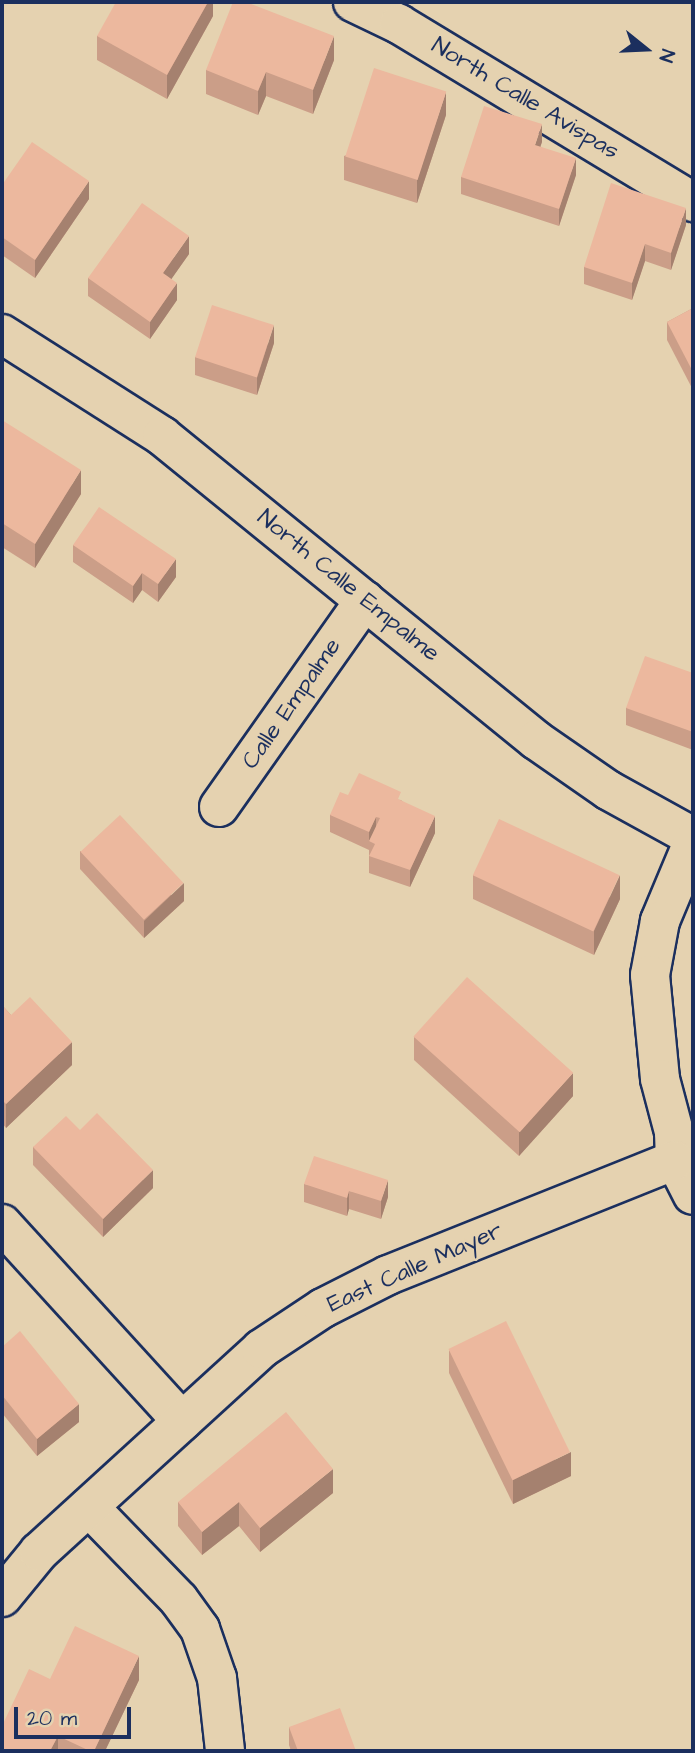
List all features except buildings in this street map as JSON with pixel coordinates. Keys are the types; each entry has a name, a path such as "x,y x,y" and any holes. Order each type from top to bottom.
{"street":[{"name":"North Calle Avispas","path":"353,2 399,24 693,202"},
{"name":"North Calle Empalme","path":"2,334 162,436 536,740 608,790 693,840"},
{"name":"Calle Empalme","path":"219,807 365,600"},
{"path":"693,840 660,921 650,975 660,1079 674,1132 675,1160 693,1195"},
{"name":"East Calle Mayer","path":"2,1597 39,1552 261,1349 323,1308 388,1275 675,1160"},
{"path":"2,1224 183,1422"},
{"path":"89,1507 179,1600 200,1629 217,1678 225,1751"}]}
